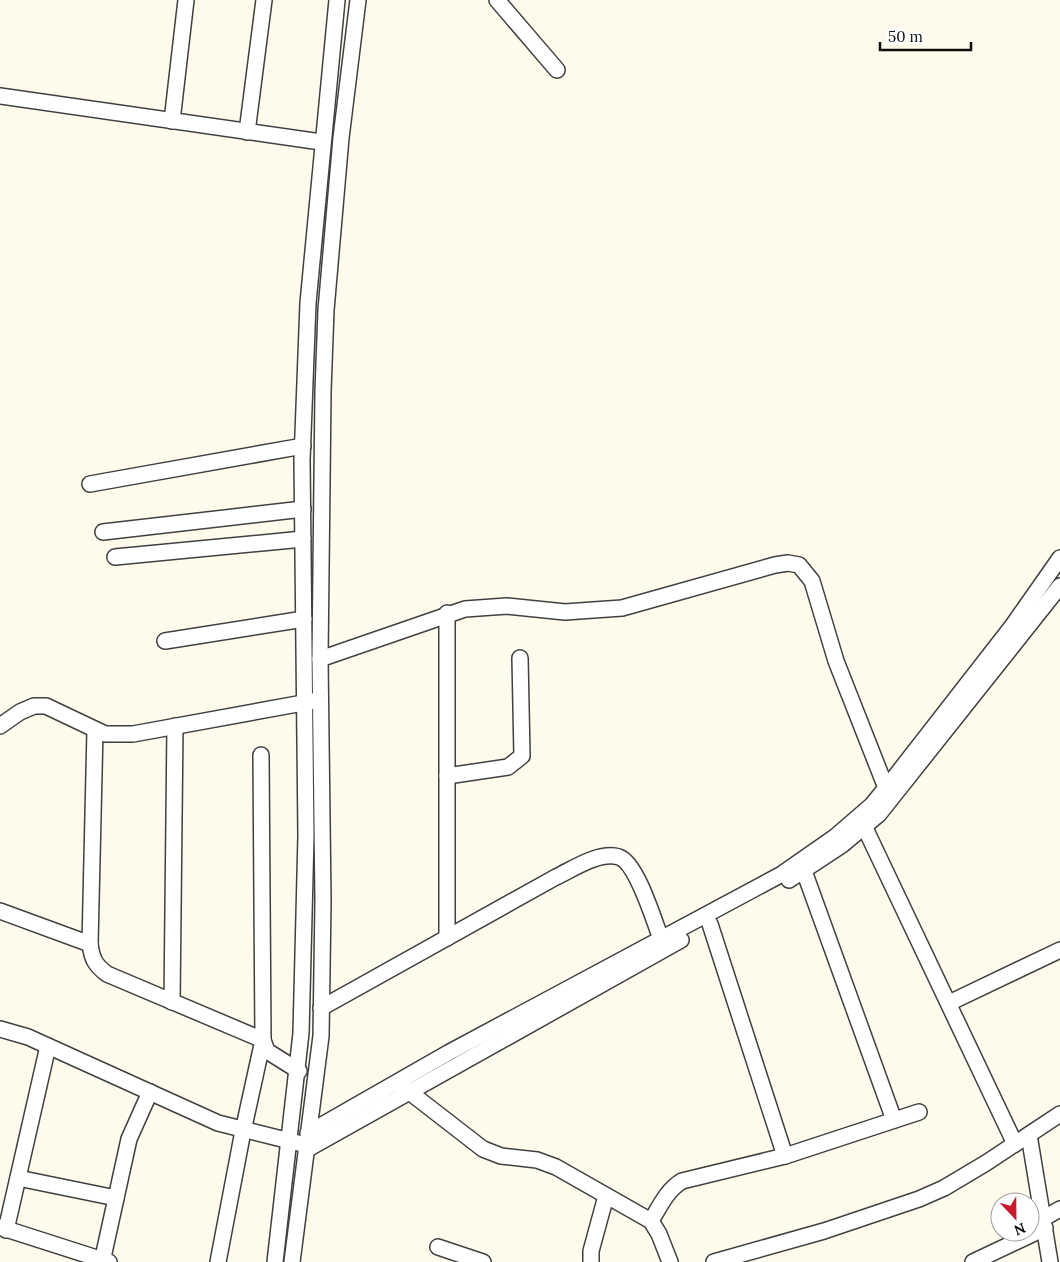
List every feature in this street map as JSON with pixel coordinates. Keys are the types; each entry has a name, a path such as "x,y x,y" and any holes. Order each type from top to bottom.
{"street":[{"path":"172,122 186,0"},
{"path":"247,132 264,0"},
{"path":"275,1262 298,1071 303,987 305,703 303,446 308,303 321,142 336,0"},
{"path":"292,1262 307,1142 318,1075 323,892 320,659 326,310 341,138 358,0"},
{"path":"497,0 557,70"},
{"path":"0,96 321,142"},
{"path":"90,484 303,446"},
{"path":"103,532 303,508"},
{"path":"115,557 303,539"},
{"path":"0,1029 28,1037 218,1123 290,1143 307,1142 661,939 782,874 835,837 872,805 886,788 1014,625 1060,558"},
{"path":"320,659 447,613 484,606 507,606 565,612 622,608 775,564 788,563 799,565 812,581 836,662 886,788"},
{"path":"404,1087 710,924 804,871 865,828 879,814 1060,586"},
{"path":"447,613 447,938"},
{"path":"165,641 304,619"},
{"path":"447,776 508,767 522,756 520,658"},
{"path":"0,726 20,712 34,706 46,706 68,714 95,730 116,735 321,700"},
{"path":"172,1002 175,726"},
{"path":"95,730 90,944 92,958 96,966 107,974 263,1040 267,1051 298,1071"},
{"path":"218,1262 242,1131 263,1040 262,755"},
{"path":"865,828 1016,1144"},
{"path":"321,1008 578,866 607,856 617,856 630,865 661,939"},
{"path":"804,871 894,1120"},
{"path":"0,912 90,944"},
{"path":"710,924 785,1156"},
{"path":"949,1004 1060,950"},
{"path":"48,1046 18,1178 3,1228 105,1261 129,1139 150,1092"},
{"path":"404,1087 483,1149 500,1156 538,1160 556,1167 651,1221 660,1234 670,1262"},
{"path":"651,1221 667,1195 674,1186 682,1181 785,1156 919,1112"},
{"path":"714,1262 824,1231 919,1199 944,1188 1016,1144 1060,1114"},
{"path":"1029,1135 1050,1262"},
{"path":"18,1178 116,1198"},
{"path":"588,1258 606,1196"},
{"path":"973,1262 1044,1223 1060,1209"},
{"path":"438,1247 483,1262"}]}
